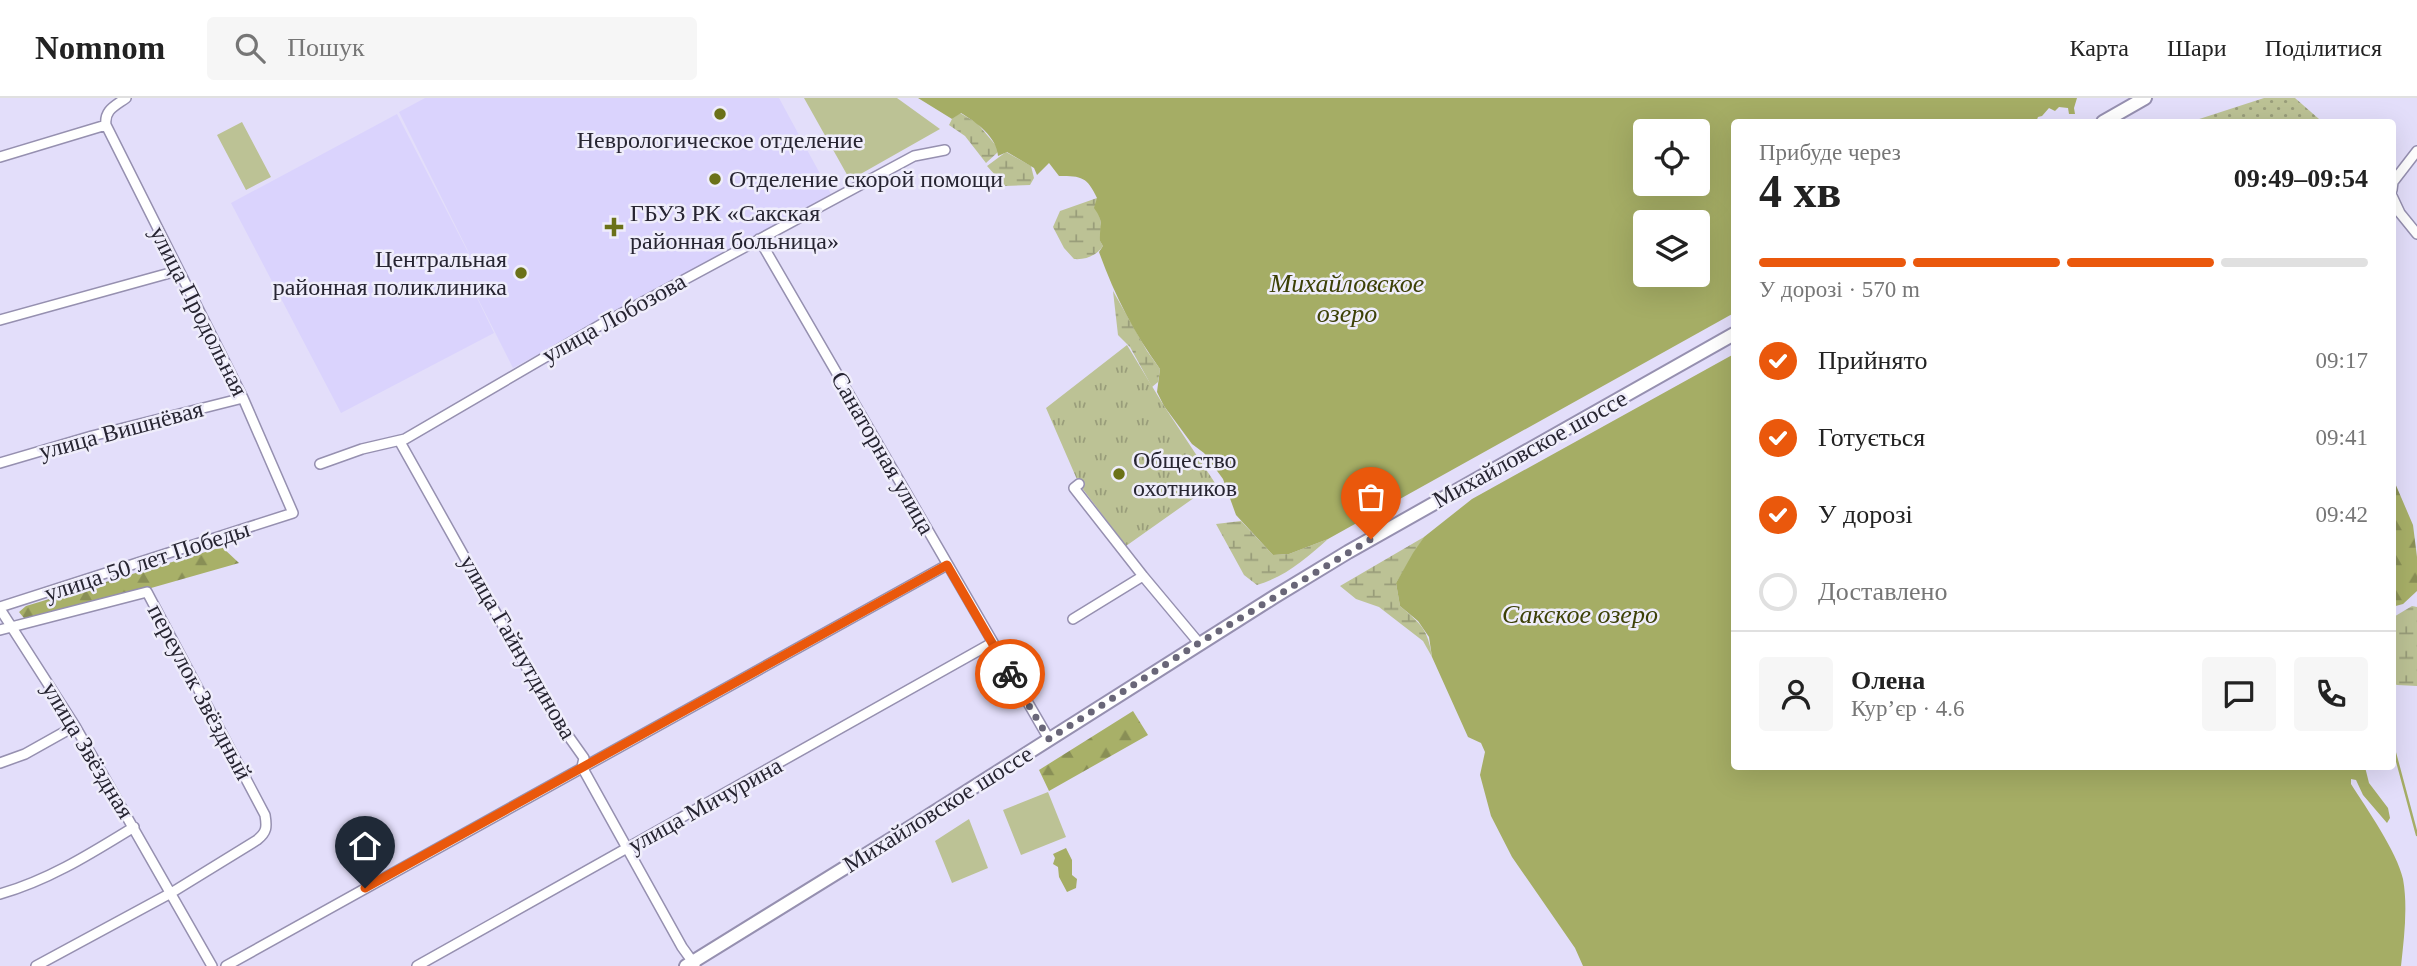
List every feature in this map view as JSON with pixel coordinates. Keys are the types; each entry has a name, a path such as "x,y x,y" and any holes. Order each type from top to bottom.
{"main road":[{"path":"2108,119 2145,98"},
{"name":"Михайловское шоссе","path":"692,965 1199,643 1348,552 1731,336"}],"street":[{"path":"0,157 106,125 104,117 107,111 125,98"},
{"name":"улица Продольная","path":"106,125 243,398 293,513"},
{"name":"улица Лобозова","path":"320,464 362,449 398,442 541,358 914,156 945,150"},
{"path":"2396,178 2417,151"},
{"path":"2396,204 2417,234"},
{"name":"Санаторная улица","path":"759,239 1049,739"},
{"path":"0,320 177,271"},
{"name":"улица Вишнёвая","path":"0,463 92,436 243,398"},
{"name":"улица Гайнутдинова","path":"398,442 552,713 584,758 582,767 692,965"},
{"path":"1079,484 1074,488 1199,643"},
{"name":"улица 50 лет Победы","path":"0,608 293,513"},
{"path":"226,966 947,565"},
{"path":"1073,619 1143,576"},
{"name":"переулок Звёздный","path":"13,627 147,592 265,815 267,825 265,834 257,840 172,893"},
{"name":"улица Звёздная","path":"0,608 75,726 212,966"},
{"path":"0,631 13,627"},
{"name":"улица Мичурина","path":"417,966 992,643"},
{"path":"0,763 25,754 75,726"},
{"path":"0,894 30,886 68,867 134,827"},
{"path":"36,966 172,893"}],"shaded area":[{"name":"ГБУЗ РК «Сакская районная больница»","path":"425,98 779,98 831,194 513,368 466,275 494,333 341,413 231,203 397,114 472,260 461,266 473,261 399,112"}],"green space":[{"path":"804,98 897,98 940,129 850,180"},
{"path":"2264,98 2295,98 2319,119 2199,119"},
{"path":"960,113 977,123 998,148 998,152 986,163 965,136 949,125"},
{"path":"242,122 271,177 246,190 217,135"},
{"path":"1006,152 1031,166 1034,178 1030,185 1005,186 987,166"},
{"path":"1097,198 1102,233 1100,241 1103,246 1090,257 1074,259 1064,248 1053,227 1060,211"},
{"path":"1113,291 1160,369 1158,382 1152,387 1130,347 1118,335"},
{"path":"1127,345 1215,483 1126,546 1079,484 1046,408"},
{"path":"2396,485 2413,525 2417,557 2417,591 2403,604 2396,606"},
{"path":"1241,521 1273,555 1289,554 1328,539 1286,572 1257,585 1244,575 1216,524"},
{"path":"1424,537 1396,583 1400,606 1422,628 1432,657 1423,641 1379,607 1356,599 1340,586"},
{"path":"222,547 239,563 28,623 19,612 26,606"},
{"path":"2412,606 2417,607 2417,686 2396,685 2396,616"},
{"path":"1133,711 1148,735 1049,791 1039,770"},
{"path":"1048,792 1066,837 1021,855 1003,810"},
{"path":"969,819 988,868 952,883 935,841"}],"water":[{"name":"Михайловское озеро","path":"918,98 2077,98 2075,114 2069,114 2068,108 2059,107 2055,111 2049,108 2037,119 1731,119 1731,315 1328,539 1289,554 1273,555 1236,515 1223,479 1204,453 1192,444 1157,392 1160,369 1125,313 1099,252 1103,246 1100,241 1100,221 1094,208 1097,198 1090,186 1078,177 1059,176 1049,163 1037,175 1034,168 1007,152 998,156 990,136 961,113 952,119"},
{"name":"Сакское озеро","path":"1731,356 1731,770 2366,770 2369,783 2388,808 2390,818 2387,823 2363,795 2356,780 2351,779 2351,784 2388,844 2403,879 2405,911 2401,966 1583,966 1575,948 1512,857 1491,816 1480,775 1485,752 1481,743 1468,737 1432,657 1429,637 1418,621 1400,606 1396,583 1413,553 1424,537 1472,499"},
{"path":"1066,848 1072,860 1072,875 1077,879 1076,888 1067,892 1059,877 1058,867 1053,864 1053,854"}],"waterway":[{"path":"2396,757 2417,835"}],"way so far":[{"path":"1010,674 1049,739 1292,585 1371,539"}],"place":[{"name":"Неврологическое отделение","path":"720,114"},
{"name":"Отделение скорой помощи","path":"715,179"},
{"name":"ГБУЗ РК «Сакская районная больница»","path":"614,227"},
{"name":"Центральная районная поликлиника","path":"521,273"},
{"name":"Общество охотников","path":"1119,474"}],"route":[{"path":"365,888 947,565 1010,674"}]}
